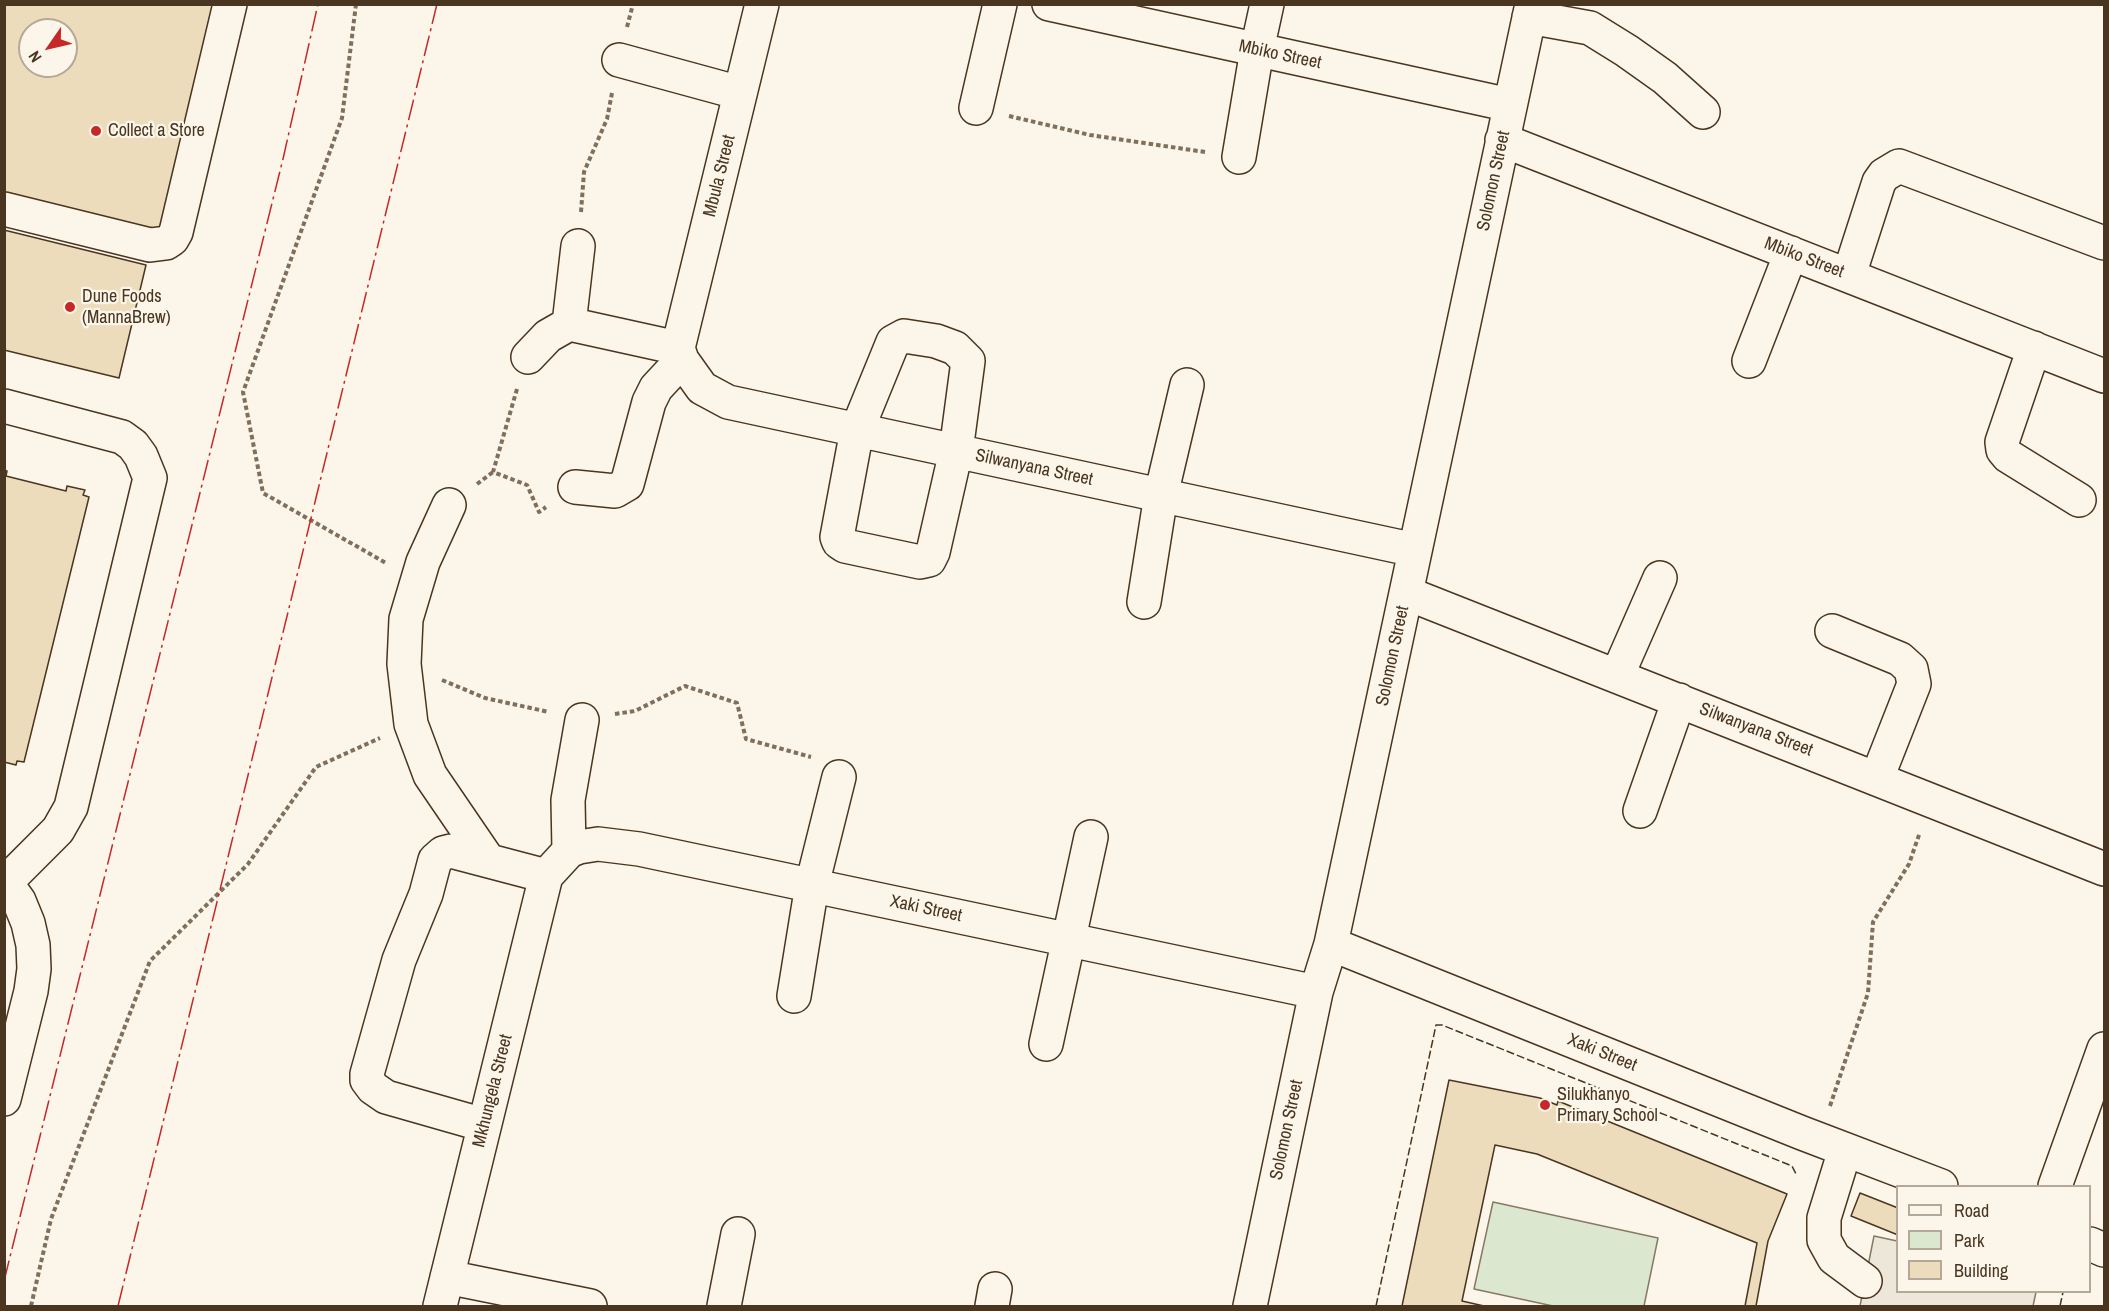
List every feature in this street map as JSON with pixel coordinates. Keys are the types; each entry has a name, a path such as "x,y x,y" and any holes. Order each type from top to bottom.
{"street":[{"path":"4,209 150,244 158,245 172,238 176,232 230,4"},
{"name":"Mbula Street","path":"680,354 762,4"},
{"path":"976,108 1000,4"},
{"name":"Mbiko Street","path":"1049,4 1510,105"},
{"path":"1239,157 1267,4"},
{"path":"1530,11 1590,28 1665,78 1703,112"},
{"name":"Solomon Street","path":"1250,1306 1316,992 1331,944 1530,11"},
{"path":"619,60 740,93"},
{"name":"Mbiko Street","path":"1502,140 2034,348 2102,367"},
{"path":"1849,276 1879,182 1884,175 1899,166 2104,243"},
{"path":"569,324 578,246"},
{"path":"1749,362 1791,253"},
{"path":"528,357 548,336 569,324 680,354 649,402 627,484 615,491 576,487"},
{"path":"904,336 936,341 955,348 968,361 956,451 929,560 920,562 845,546 839,542 837,537 857,430 893,342 904,336"},
{"path":"2034,348 2002,442 2003,450 2008,456 2079,500"},
{"name":"Silwanyana Street","path":"680,354 702,388 728,402 1415,550"},
{"path":"1144,602 1161,495 1187,385"},
{"path":"4,406 122,437 141,456 150,478 71,807 58,830 5,881 19,901 28,923 33,945 34,969 31,991 4,1099"},
{"path":"449,505 430,543 416,580 406,619 404,663 411,724 430,775 488,860"},
{"path":"1617,676 1660,578"},
{"name":"Silwanyana Street","path":"1406,593 2104,869"},
{"path":"1832,631 1900,659 1911,669 1914,684 1877,778"},
{"path":"1640,811 1679,700"},
{"path":"484,1125 386,1097 373,1088 367,1080 367,1074 399,960 426,894 435,860 443,852 451,851 546,876 569,851 568,800 582,720"},
{"path":"794,996 812,885 838,777"},
{"path":"1046,1044 1091,837"},
{"name":"Xaki Street","path":"569,851 598,844 639,849 1316,992"},
{"name":"Mkhungela Street","path":"444,1292 546,876"},
{"name":"Xaki Street","path":"1331,944 1845,1150 1938,1185"},
{"path":"2055,1185 2104,1049"},
{"path":"1845,1150 1824,1218 1824,1240 1834,1258 1865,1281"},
{"path":"724,1306 738,1233"},
{"path":"444,1292 590,1306"}],"path":[{"path":"356,4 342,118 243,393 264,493 416,580"},
{"path":"578,246 584,172 607,119 633,4"},
{"path":"976,108 1090,135 1239,157"},
{"path":"528,357 507,417 493,472 527,485 538,512 576,487"},
{"path":"404,663 485,698 582,720 634,711 685,686 737,703 746,739 819,760 838,777"},
{"path":"31,1306 51,1219 150,961 248,864 316,766 411,724"},
{"path":"1829,1109 1868,993 1873,922 1909,864 1922,828"}],"green space":[{"path":"1493,1202 1658,1238 1644,1306 1553,1306 1474,1289"}],"shaded area":[{"path":"1874,1236 1896,1241 1896,1293 2036,1293 2033,1306 1860,1306"}],"building":[{"name":"Collect a Store","path":"4,4 219,4 162,235 4,196"},
{"name":"Dune Foods (MannaBrew)","path":"4,230 146,265 119,378 4,350"},
{"path":"4,470 7,471 6,476 66,491 67,486 85,490 83,495 89,497 24,762 17,761 16,765 4,762"},
{"path":"1449,1080 1540,1098 1557,1105 1558,1101 1787,1194 1768,1241 1756,1306 1745,1306 1757,1243 1537,1154 1495,1145 1462,1301 1484,1306 1402,1306"},
{"path":"1860,1193 1896,1207 1896,1234 1851,1216"}],"fence":[{"path":"1376,1306 1436,1025 1442,1025 1792,1166 1797,1176"},
{"path":"2060,1306 2063,1293"}],"power":[{"path":"4,1281 283,159 318,4"},
{"path":"118,1306 437,4"}],"place":[{"name":"Collect a Store","path":"96,131"},
{"name":"Dune Foods (MannaBrew)","path":"70,307"},
{"name":"Silukhanyo Primary School","path":"1545,1105"}]}
